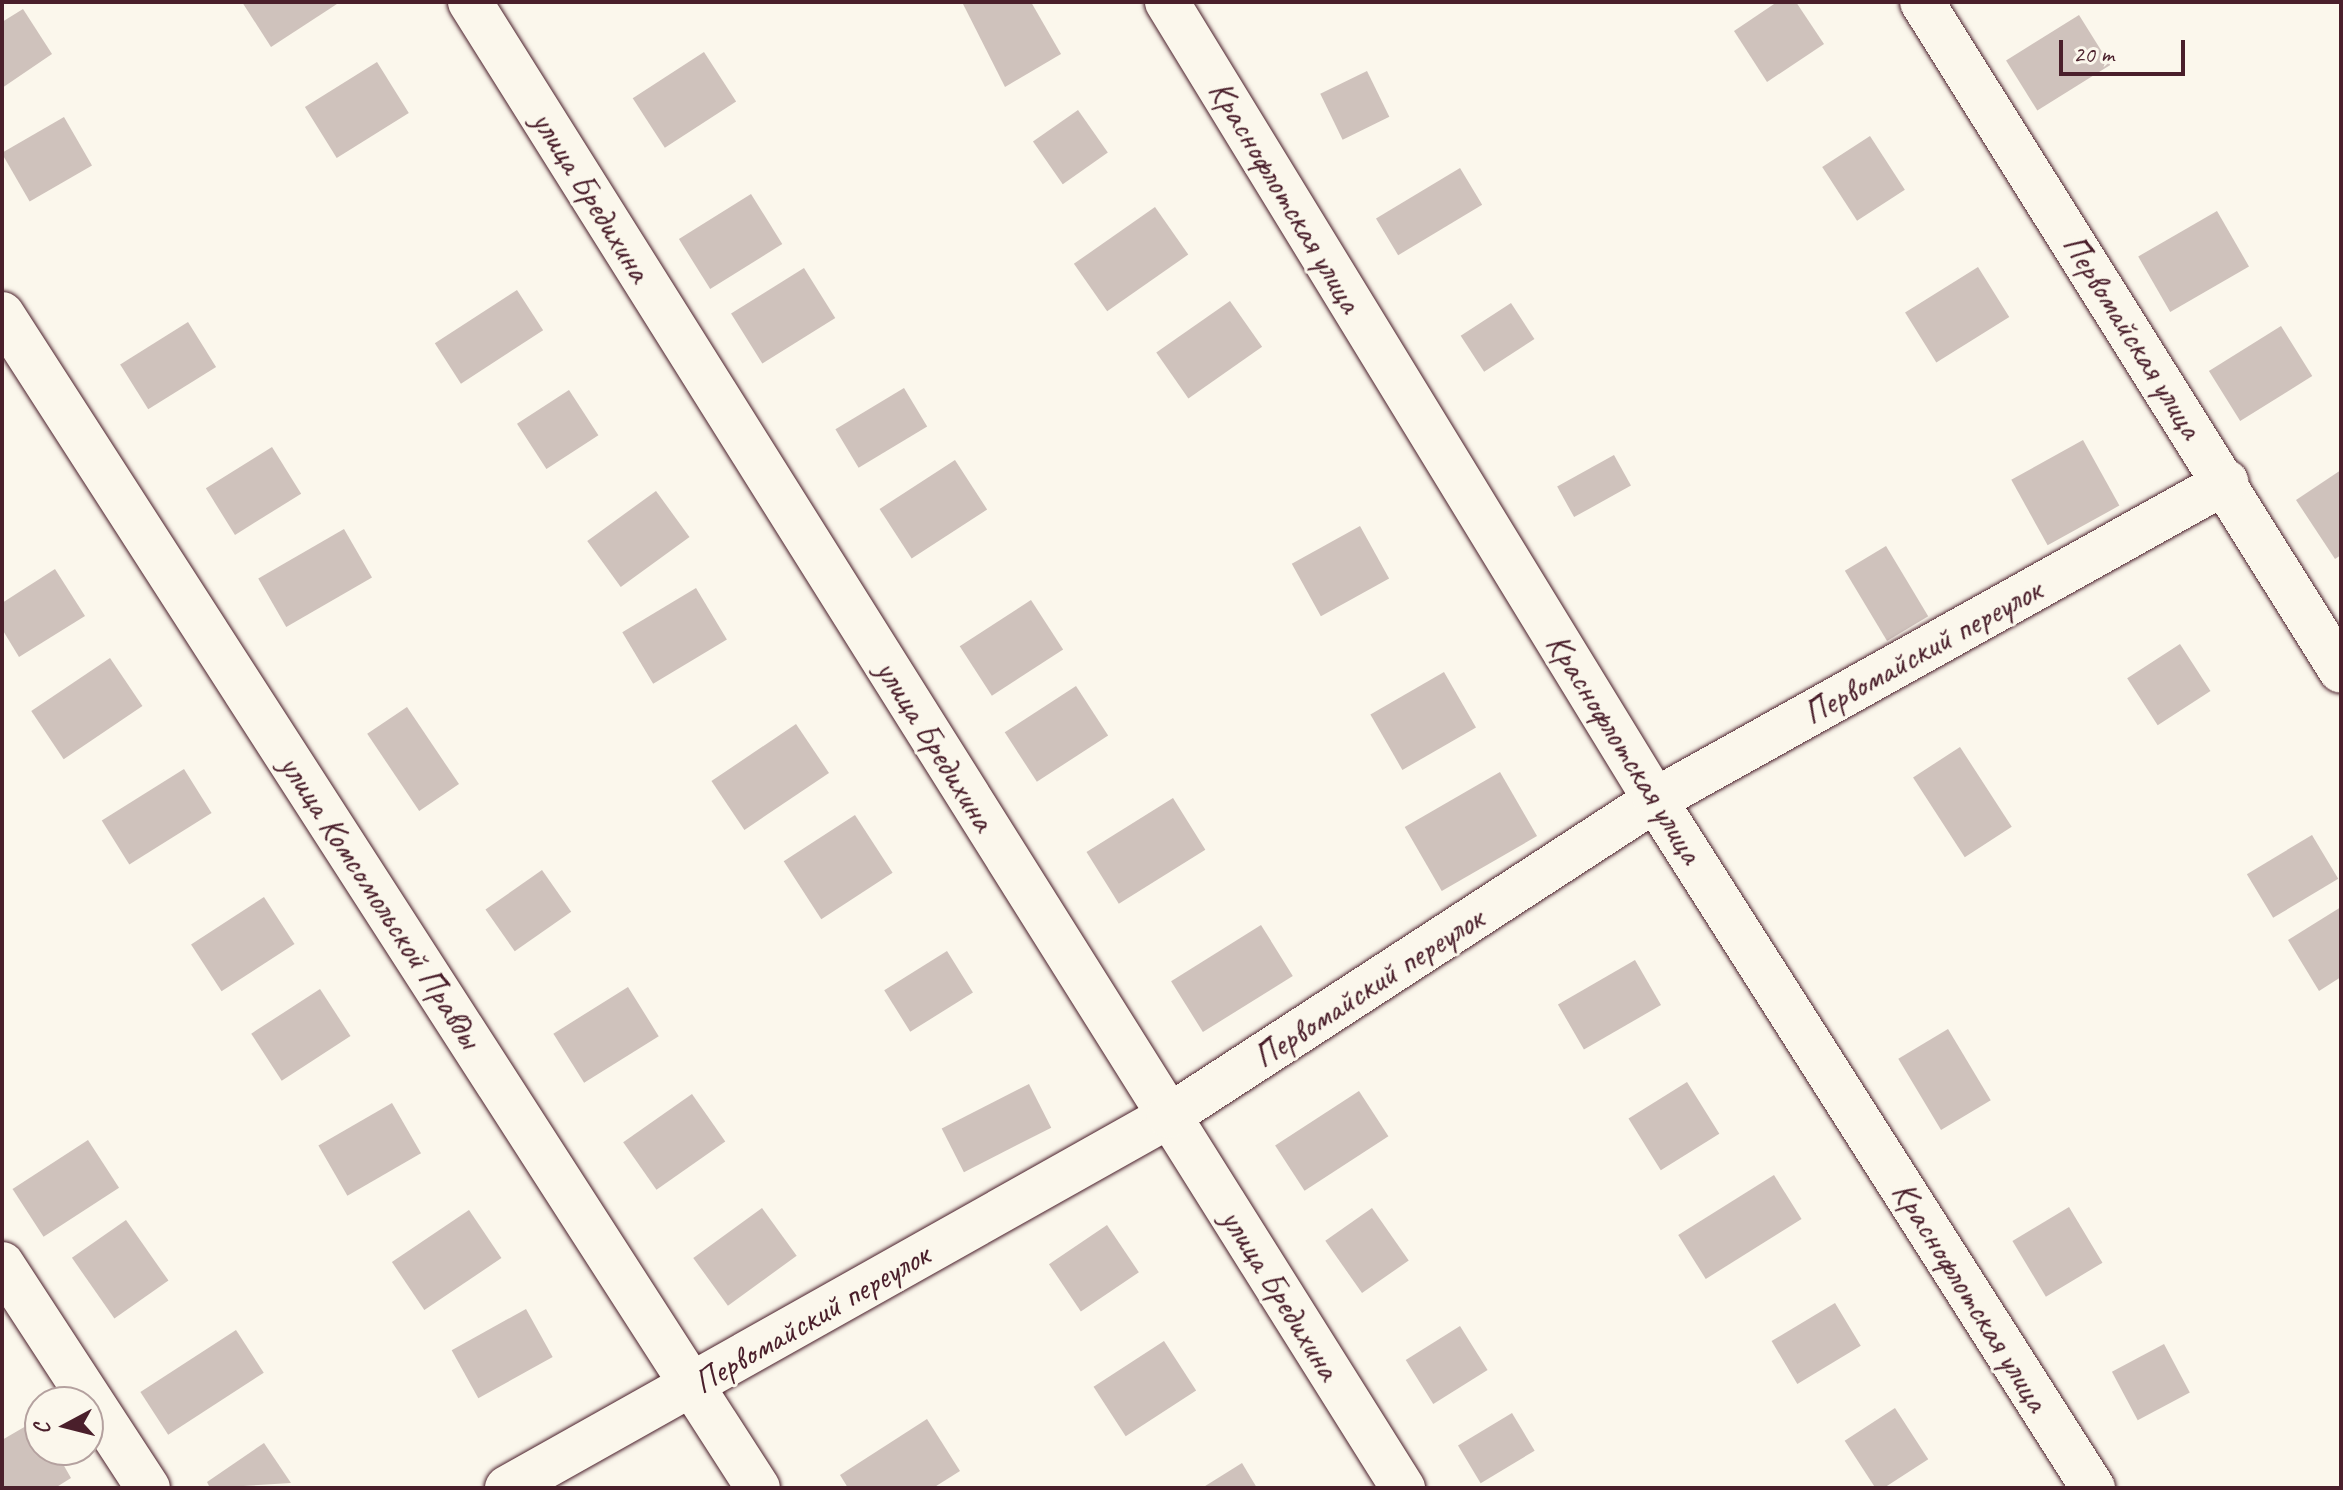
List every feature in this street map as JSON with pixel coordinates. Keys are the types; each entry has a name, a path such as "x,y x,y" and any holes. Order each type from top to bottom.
{"street":[{"name":"улица Бредихина","path":"470,2 1403,1488"},
{"name":"Краснофлотская улица","path":"1167,2 1655,800 2093,1488"},
{"name":"Первомайская улица","path":"1922,2 2226,482 2341,671"},
{"name":"улица Комсомольской Правды","path":"2,314 758,1488"},
{"name":"Первомайский переулок","path":"507,1488 1169,1116 1655,800 2226,482"},
{"path":"2,1264 148,1488"}],"building":[{"path":"242,2 340,2 271,47"},
{"path":"962,2 1031,2 1061,54 1005,87"},
{"path":"1777,2 1796,2 1824,44 1767,82 1734,31"},
{"path":"23,9 52,54 2,88 2,22"},
{"path":"2079,15 2110,65 2037,111 2006,61"},
{"path":"704,52 736,101 665,148 633,98"},
{"path":"377,62 409,113 337,158 305,107"},
{"path":"1367,71 1389,117 1343,140 1320,94"},
{"path":"1078,110 1108,153 1063,184 1033,142"},
{"path":"64,117 92,165 30,201 2,153"},
{"path":"1870,136 1905,190 1857,221 1822,167"},
{"path":"1460,168 1482,205 1398,255 1376,218"},
{"path":"751,194 782,244 710,289 679,239"},
{"path":"1155,207 1188,255 1107,311 1074,264"},
{"path":"2217,211 2249,266 2170,312 2138,256"},
{"path":"1978,267 2009,317 1936,363 1905,313"},
{"path":"804,268 835,318 762,364 731,314"},
{"path":"517,290 543,330 461,384 435,343"},
{"path":"1230,301 1262,347 1188,398 1156,353"},
{"path":"1511,303 1534,339 1484,372 1461,336"},
{"path":"188,322 216,367 148,409 120,364"},
{"path":"2281,326 2312,376 2240,421 2209,371"},
{"path":"904,388 927,427 859,468 835,429"},
{"path":"569,390 598,435 546,469 517,424"},
{"path":"2083,440 2119,506 2048,545 2011,480"},
{"path":"272,447 301,494 235,535 206,488"},
{"path":"1614,455 1631,486 1574,517 1557,487"},
{"path":"955,460 987,509 912,558 880,509"},
{"path":"2341,470 2341,555 2335,559 2296,500"},
{"path":"656,491 690,537 621,587 587,541"},
{"path":"1360,526 1389,578 1321,616 1292,564"},
{"path":"344,529 372,577 286,627 258,578"},
{"path":"1886,546 1928,616 1887,641 1845,571"},
{"path":"55,569 85,616 19,657 2,629 2,603"},
{"path":"696,588 727,639 653,684 622,632"},
{"path":"1031,600 1063,649 992,696 960,646"},
{"path":"2180,644 2210,691 2158,725 2127,678"},
{"path":"110,658 142,706 64,759 31,711"},
{"path":"1444,672 1476,727 1402,770 1370,714"},
{"path":"1076,686 1108,735 1037,782 1005,732"},
{"path":"407,707 459,784 419,811 367,734"},
{"path":"796,724 829,773 744,830 711,781"},
{"path":"1960,747 2012,827 1965,857 1913,777"},
{"path":"184,769 212,813 129,865 102,820"},
{"path":"1500,772 1537,836 1442,891 1405,827"},
{"path":"1173,798 1205,850 1119,904 1086,852"},
{"path":"855,815 893,873 821,919 784,861"},
{"path":"2312,835 2338,879 2273,918 2247,874"},
{"path":"542,870 571,912 515,951 485,910"},
{"path":"264,897 294,944 222,991 191,944"},
{"path":"2341,907 2341,977 2319,991 2288,940"},
{"path":"1261,925 1293,976 1203,1032 1171,981"},
{"path":"947,951 973,993 910,1032 884,990"},
{"path":"1635,960 1661,1005 1584,1050 1558,1004"},
{"path":"628,987 659,1036 584,1083 553,1034"},
{"path":"320,989 350,1036 282,1081 251,1034"},
{"path":"1948,1029 1991,1100 1941,1130 1898,1059"},
{"path":"1687,1082 1719,1134 1661,1170 1628,1119"},
{"path":"1029,1084 1051,1128 964,1172 942,1128"},
{"path":"1359,1091 1388,1136 1305,1191 1275,1145"},
{"path":"692,1094 725,1142 656,1190 623,1142"},
{"path":"392,1103 421,1153 347,1196 318,1146"},
{"path":"88,1140 119,1188 44,1237 13,1189"},
{"path":"1774,1175 1802,1219 1706,1279 1678,1235"},
{"path":"2069,1207 2102,1263 2046,1297 2012,1241"},
{"path":"762,1208 797,1256 728,1306 693,1258"},
{"path":"1372,1208 1409,1260 1362,1293 1325,1241"},
{"path":"469,1210 501,1258 424,1310 392,1262"},
{"path":"126,1220 168,1281 114,1318 72,1258"},
{"path":"1107,1225 1139,1272 1081,1311 1049,1264"},
{"path":"1835,1303 1861,1346 1797,1384 1772,1341"},
{"path":"526,1309 553,1357 478,1398 452,1350"},
{"path":"1460,1326 1488,1370 1433,1404 1406,1360"},
{"path":"236,1330 264,1373 168,1435 140,1392"},
{"path":"1164,1341 1196,1390 1126,1436 1094,1387"},
{"path":"2164,1344 2190,1393 2138,1420 2112,1372"},
{"path":"1895,1408 1928,1459 1884,1488 1875,1488 1845,1441"},
{"path":"1512,1413 1535,1451 1481,1483 1458,1445"},
{"path":"927,1419 960,1471 933,1488 848,1488 840,1475"},
{"path":"24,1427 24,1466 64,1466 71,1478 55,1488 2,1488 2,1440"},
{"path":"264,1443 291,1483 210,1488 207,1482"},
{"path":"1242,1463 1257,1488 1202,1488"}]}
